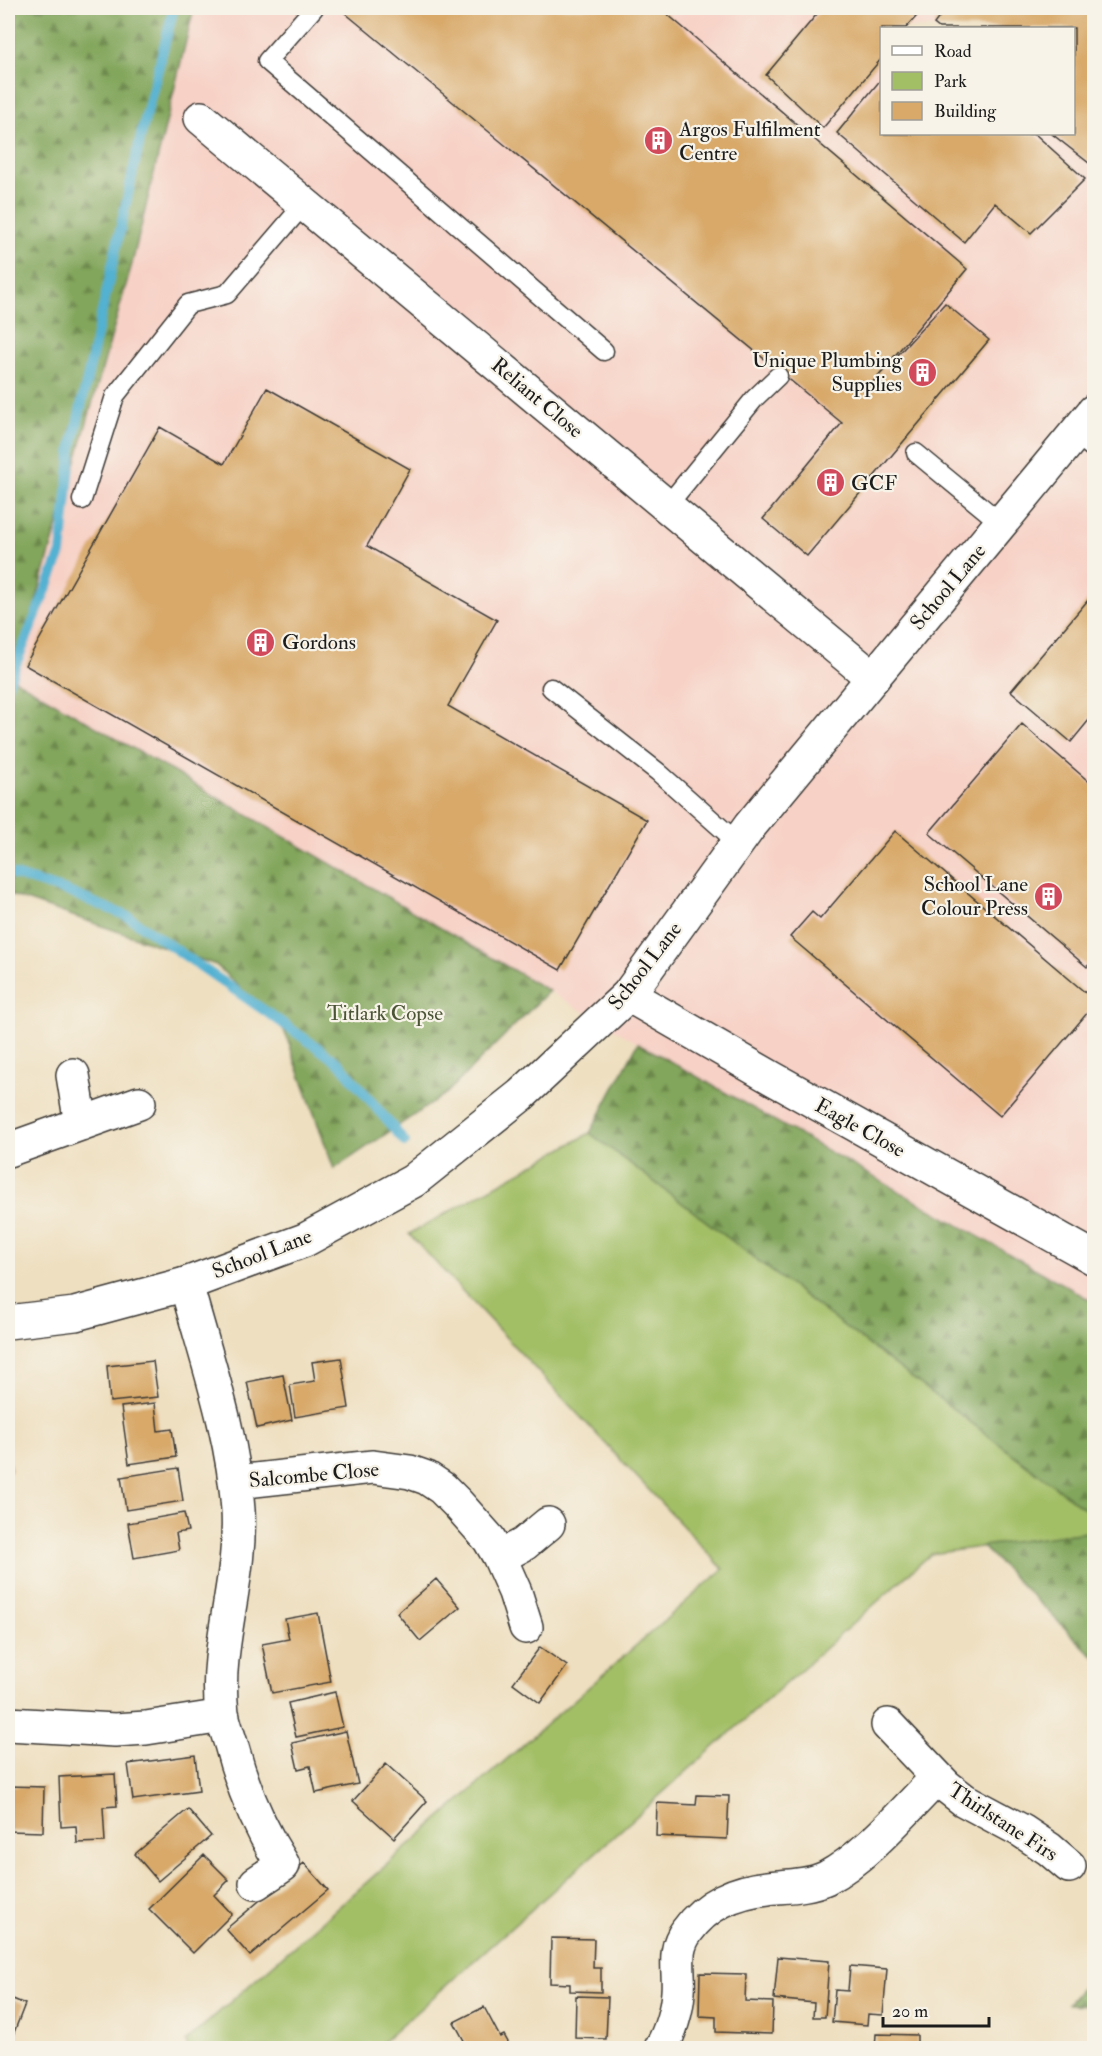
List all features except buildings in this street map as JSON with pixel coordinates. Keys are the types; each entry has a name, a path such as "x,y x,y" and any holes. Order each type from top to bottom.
{"street":[{"name":"Reliant Close","path":"201,118 873,678"},
{"name":"School Lane","path":"8,1322 75,1314 186,1284 305,1240 413,1181 521,1095 628,995 738,843 1001,523 1088,432"},
{"name":"Eagle Close","path":"628,995 1095,1258"},
{"path":"73,1075 81,1124"},
{"path":"8,1150 139,1102"},
{"name":"Salcombe Close","path":"186,1284 224,1423 236,1482 238,1541 236,1571 222,1658 223,1716 248,1796 262,1829 283,1865 256,1883"},
{"name":"Salcombe Close","path":"236,1482 373,1467 410,1472 427,1478 442,1488 489,1539 500,1557 515,1592 526,1627"},
{"path":"500,1557 524,1544 548,1524"},
{"path":"8,1724 115,1730 146,1728 223,1716"},
{"name":"Thirlstane Firs","path":"888,1725 937,1778 964,1800 1022,1831 1069,1866"},
{"name":"Thirlstane Firs","path":"661,2049 670,2027 678,1993 676,1962 678,1947 694,1921 728,1897 747,1890 804,1885 824,1878 857,1856 937,1778"}],"lane":[{"path":"314,8 267,61 604,351"},
{"path":"82,500 115,396 188,304 228,294 304,204"},
{"path":"667,506 756,398 778,376"},
{"path":"916,453 1001,523"},
{"path":"551,688 658,772 738,843"}],"shaded area":[{"path":"194,8 1094,8 1094,1302 691,1074 13,679 132,264"}],"green space":[{"name":"Titlark Copse","path":"8,8 194,8 132,264 14,679 549,991 447,1093 334,1169 284,1030 216,965 8,894"},
{"path":"638,1043 1094,1302 1094,1516 590,1133"},
{"path":"590,1133 1094,1516 1094,1531 931,1554 376,2048 188,2048 186,2041 723,1569 409,1234"},
{"path":"1094,1531 1094,1657 982,1546"},
{"path":"1094,1972 1094,2005 1068,2004"}],"waterway":[{"path":"8,684 61,553 72,447 143,127 174,8"},
{"path":"8,873 66,891 129,917 341,1065 405,1142"}],"place":[{"name":"Argos Fulfilment Centre","path":"658,141"},
{"name":"Unique Plumbing Supplies","path":"923,372"},
{"name":"GCF","path":"830,483"},
{"name":"Gordons","path":"261,642"},
{"name":"School Lane Colour Press","path":"1049,896"}]}
